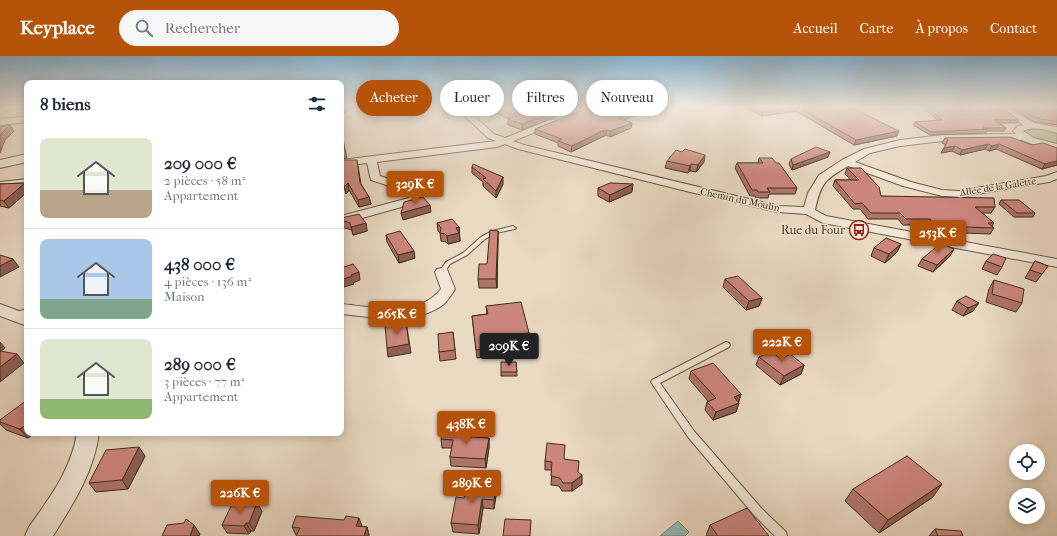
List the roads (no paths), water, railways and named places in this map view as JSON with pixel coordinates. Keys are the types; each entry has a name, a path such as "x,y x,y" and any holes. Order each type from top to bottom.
{"street":[{"name":"Chemin du Moulin","path":"484,129 492,136 504,142 690,189 778,209 809,211 823,219 1057,263"},
{"path":"344,163 497,144 535,129"},
{"path":"1018,129 1024,137"},
{"path":"809,211 813,193 823,177 846,162 867,151 900,143 943,138 1024,137 1054,147 1057,158"},
{"path":"0,164 24,159"},
{"path":"344,219 415,200 413,190 375,178 371,159"},
{"name":"Allée de la Galette","path":"846,162 924,189 942,193 959,194 1049,179 1057,175"},
{"path":"0,185 24,182"},
{"path":"344,309 399,313 421,310 435,304 444,297 448,289 442,272"},
{"path":"0,310 24,315"},
{"path":"38,536 77,473 84,456 87,436"}],"lane":[{"path":"442,272 448,263 465,254 483,238 494,232 513,228"},
{"path":"726,344 655,382 691,434 758,512 782,536"}],"water":[{"path":"678,521 689,532 685,536 660,536"}],"place":[{"name":"Rue du Four","path":"859,230"}]}
